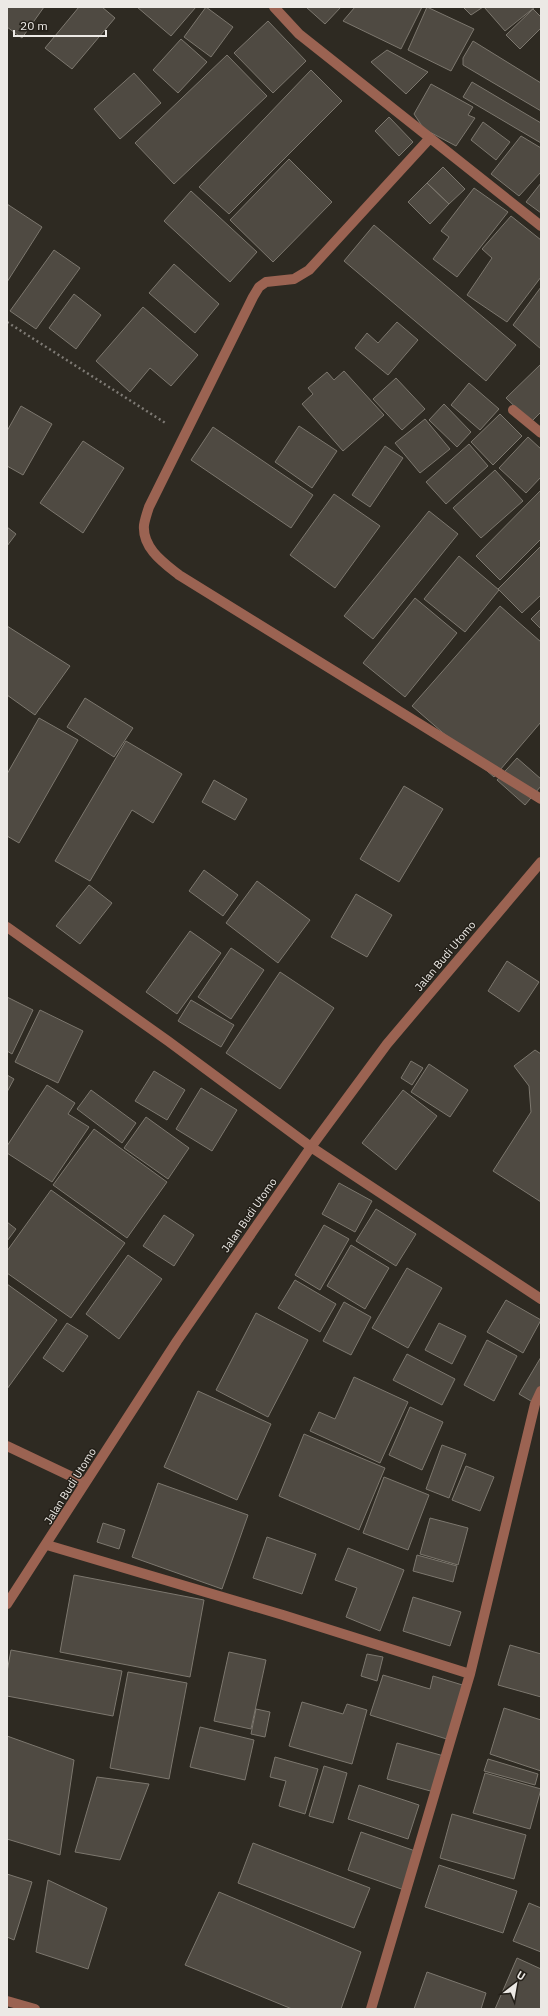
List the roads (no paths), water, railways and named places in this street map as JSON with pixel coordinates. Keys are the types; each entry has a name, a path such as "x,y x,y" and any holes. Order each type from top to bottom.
{"street":[{"path":"274,7 299,34 541,226"},
{"path":"430,138 309,270 294,279 266,282 259,287 149,507 144,527 148,545 161,561 179,575 541,799"},
{"path":"513,410 541,433"},
{"name":"Jalan Budi Utomo","path":"7,1604 177,1341 310,1147 387,1044 541,862"},
{"path":"7,927 168,1041 310,1147 541,1298"},
{"path":"371,2009 470,1674 535,1404 541,1391"},
{"path":"7,1446 85,1483"},
{"path":"47,1544 283,1615 470,1674"},
{"path":"7,2002 34,2009"}]}
